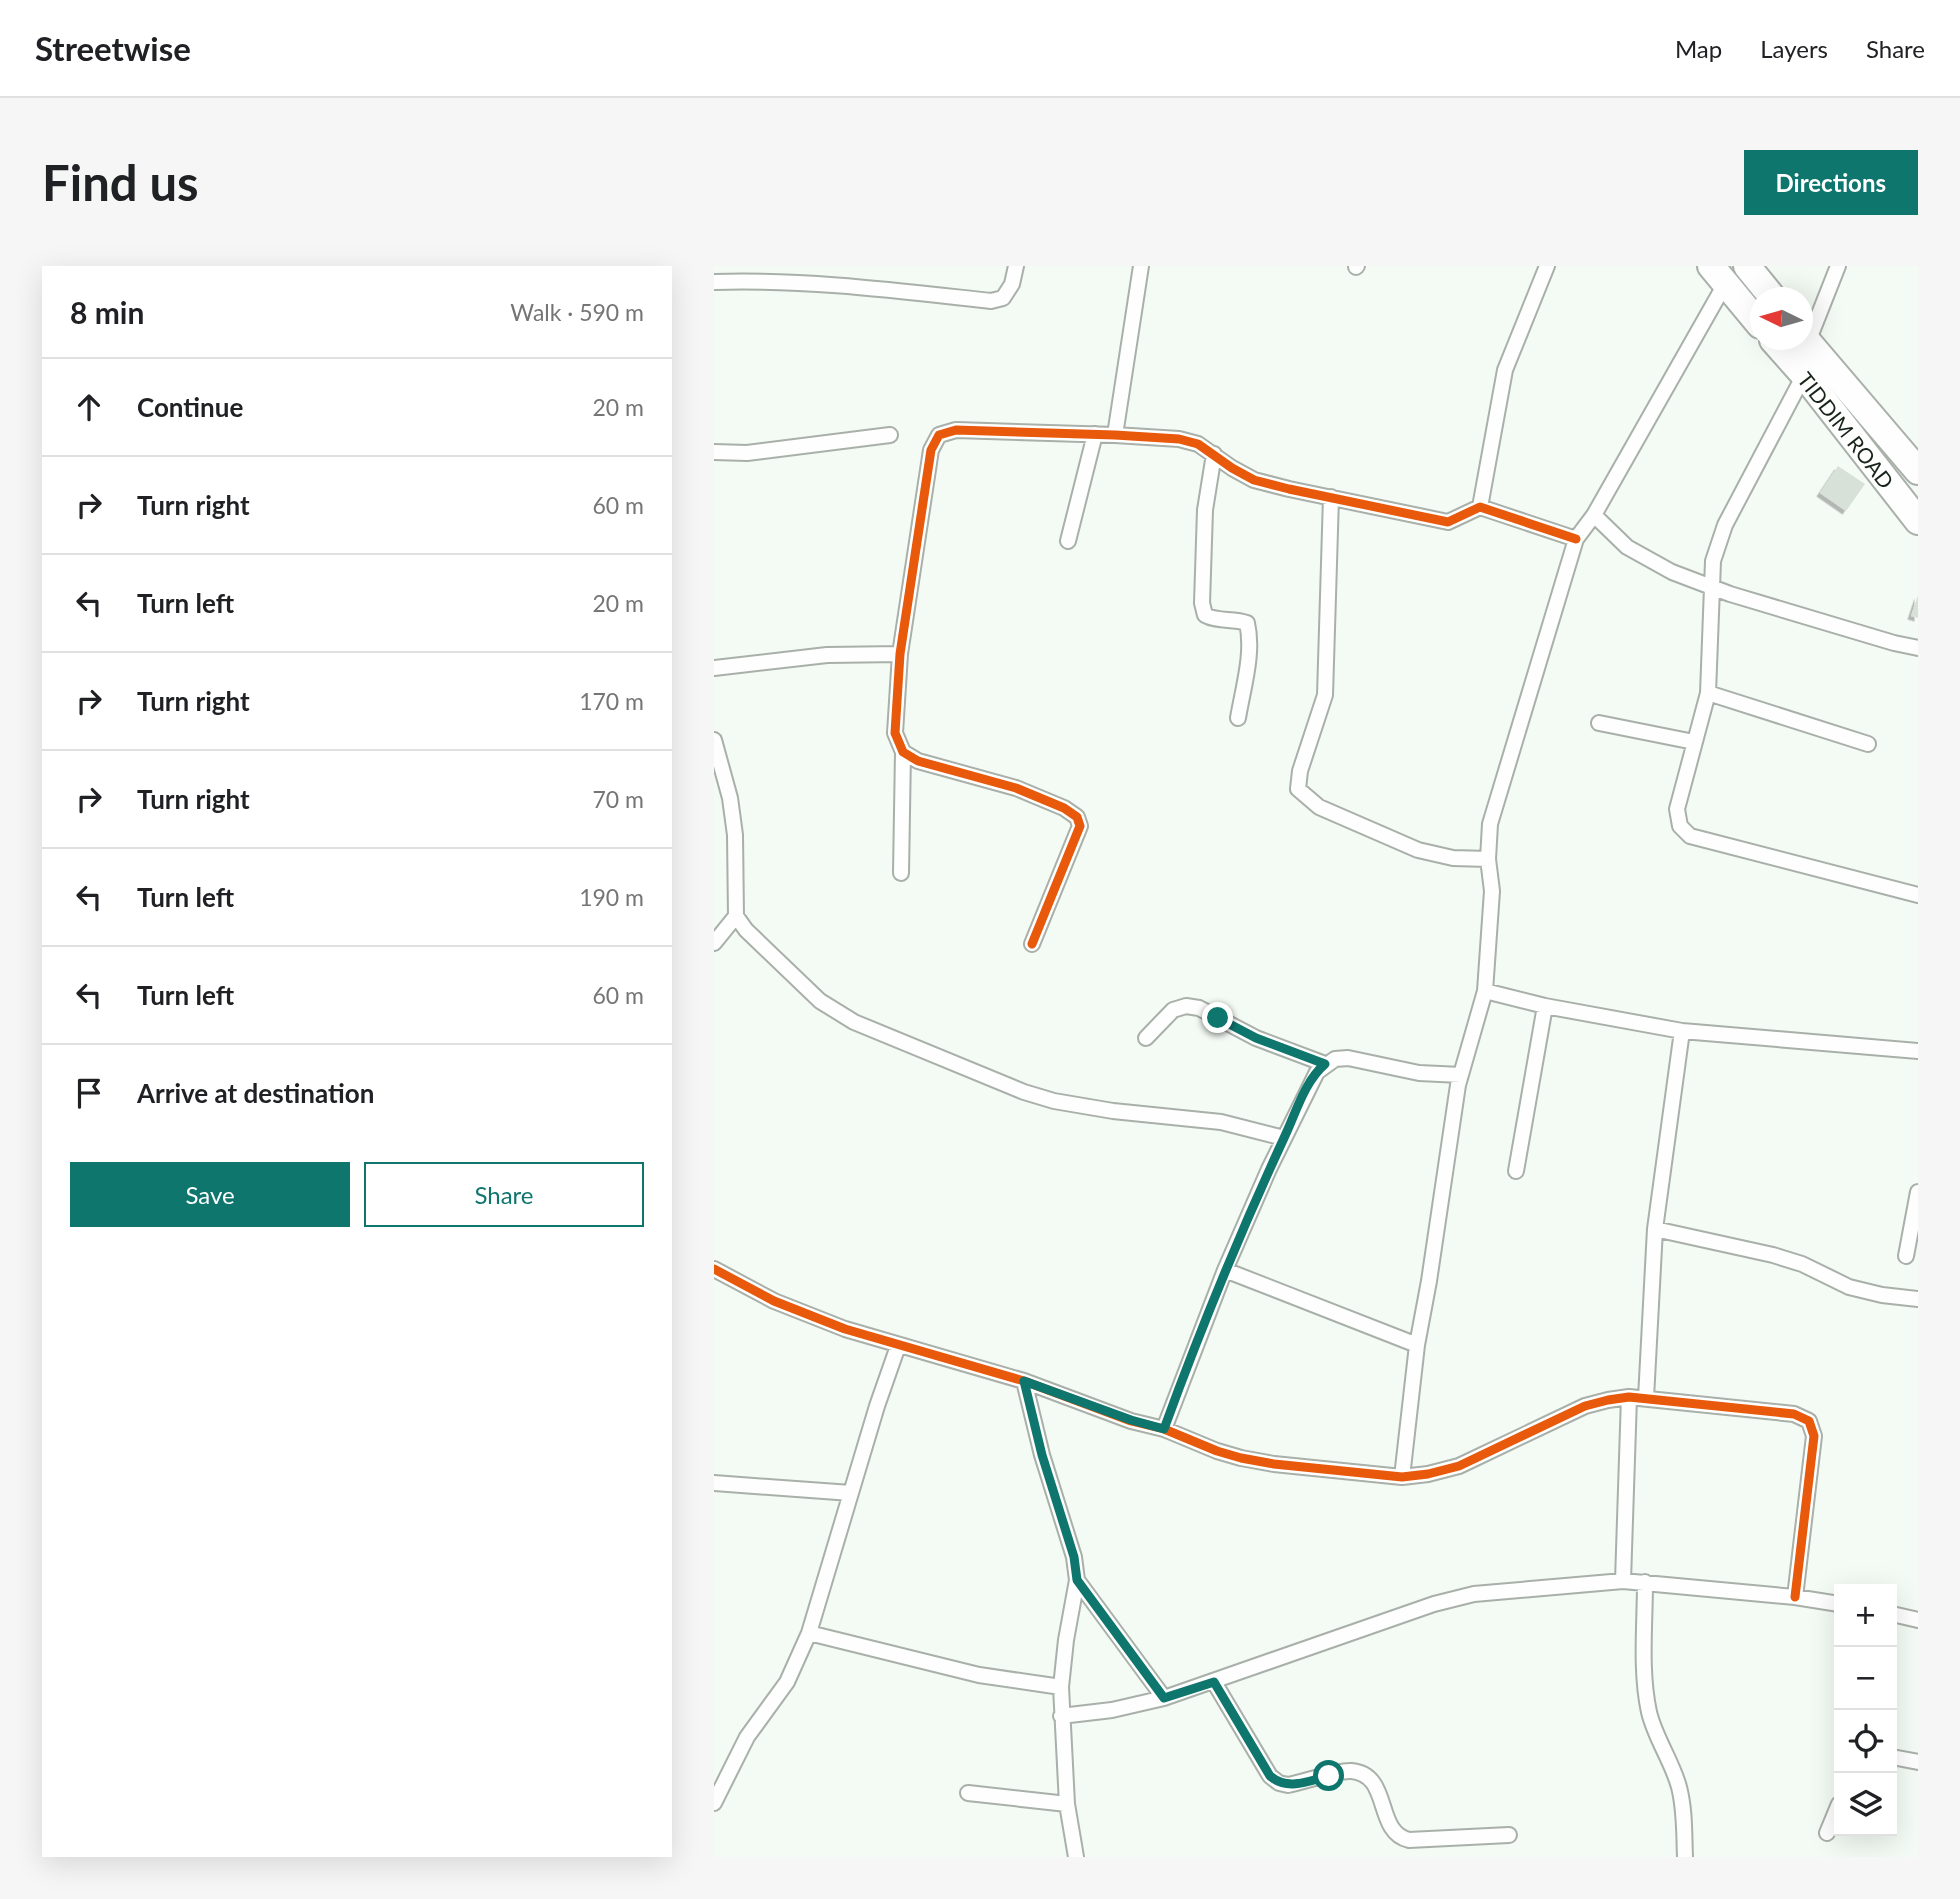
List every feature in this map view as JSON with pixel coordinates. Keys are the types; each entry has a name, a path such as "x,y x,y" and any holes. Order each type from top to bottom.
{"highway":[{"path":"1748,266 1764,287"},
{"path":"1718,275 1750,314"},
{"name":"TIDDIM ROAD","path":"1813,347 1918,471"},
{"name":"TIDDIM ROAD","path":"1782,350 1918,521"}],"street":[{"path":"714,282 746,281 871,288 991,301 1003,298 1013,284 1016,266"},
{"path":"1115,435 1142,266"},
{"path":"1480,507 1504,370 1547,266"},
{"path":"1813,321 1838,266"},
{"path":"1402,1477 1417,1345 1461,1075 1485,991 1492,891 1488,859 1489,824 1576,539 1594,514 1718,275"},
{"path":"1804,375 1724,525 1713,561 1708,693 1677,809 1679,826 1690,836 1918,895"},
{"path":"901,873 903,752 895,733 900,654 930,450 939,435 956,430 1179,439 1198,444 1254,480 1448,522 1480,507 1576,539"},
{"path":"1068,541 1095,434"},
{"path":"714,452 747,453 890,435"},
{"path":"1214,454 1205,510 1202,603 1205,615 1212,619 1235,619 1247,624 1250,634 1248,655 1238,718"},
{"path":"1331,497 1325,695 1300,771 1298,789 1319,807 1418,850 1453,858 1488,859"},
{"path":"1594,514 1627,547 1672,572 1712,587 1918,648"},
{"path":"714,668 827,655 900,654"},
{"path":"1708,693 1868,744"},
{"path":"1599,723 1694,742"},
{"path":"714,740 730,798 735,835 736,916 746,930 835,1012 1024,1093 1087,1107 1221,1122 1284,1138"},
{"path":"903,752 918,761 1016,788 1064,808 1077,817 1080,827 1032,944"},
{"path":"714,943 736,916"},
{"path":"1485,991 1545,1006 1682,1031 1918,1051"},
{"path":"1146,1038 1173,1010 1186,1006 1199,1007 1256,1038 1325,1064"},
{"path":"1516,1171 1545,1006"},
{"path":"1646,1398 1656,1229 1682,1031"},
{"path":"1164,1429 1225,1270 1312,1079 1325,1064 1335,1059 1348,1058 1419,1073 1461,1075"},
{"path":"1906,1256 1918,1192"},
{"path":"1656,1229 1773,1255 1802,1264 1849,1287 1882,1295 1918,1299"},
{"path":"714,1269 774,1301 845,1329 1024,1381 1241,1458 1402,1477 1459,1466 1585,1406 1608,1400 1646,1398 1794,1414 1809,1421 1814,1436 1795,1597"},
{"path":"1225,1270 1417,1345"},
{"path":"714,1803 747,1737 787,1682 809,1633 877,1406 898,1346"},
{"path":"1024,1381 1042,1455 1074,1557 1077,1580 1061,1686 1067,1804 1076,1857"},
{"path":"1623,1581 1629,1397"},
{"path":"714,1483 851,1493"},
{"path":"1077,1580 1164,1698"},
{"path":"1061,1716 1112,1710 1164,1698 1434,1604 1474,1594 1623,1581 1834,1603"},
{"path":"1645,1582 1646,1687 1649,1709 1654,1731 1678,1786 1682,1805 1685,1857"},
{"path":"1897,1615 1918,1620"},
{"path":"809,1633 979,1675 1061,1686"},
{"path":"1214,1682 1270,1776 1279,1783 1288,1785 1350,1771 1368,1776 1376,1785 1390,1828 1400,1838 1409,1840 1509,1835"},
{"path":"1897,1759 1918,1762"},
{"path":"968,1793 1067,1804"},
{"path":"1827,1833 1834,1816"}],"building":[{"path":"1838,466 1865,484 1846,511 1820,493"},
{"path":"1918,595 1918,618 1911,616"}],"cycle path":[{"path":"1032,944 1080,826 1077,817 1064,808 1016,788 918,761 903,752 895,733 900,654 931,450 939,435 956,430 1179,439 1198,444 1254,480 1289,489 1448,522 1480,507 1576,539"},
{"path":"714,1269 774,1301 845,1329 1024,1381 1131,1421 1164,1429 1217,1451 1274,1464 1402,1477 1428,1474 1459,1466 1585,1406 1629,1397 1794,1414 1809,1421 1814,1436 1795,1597"}],"route":[{"path":"1218,1018 1256,1038 1325,1064 1312,1079 1269,1169 1225,1270 1164,1429 1103,1411 1024,1381 1042,1455 1074,1557 1077,1580 1164,1698 1214,1682 1270,1776 1279,1783 1288,1785 1329,1776"}]}
